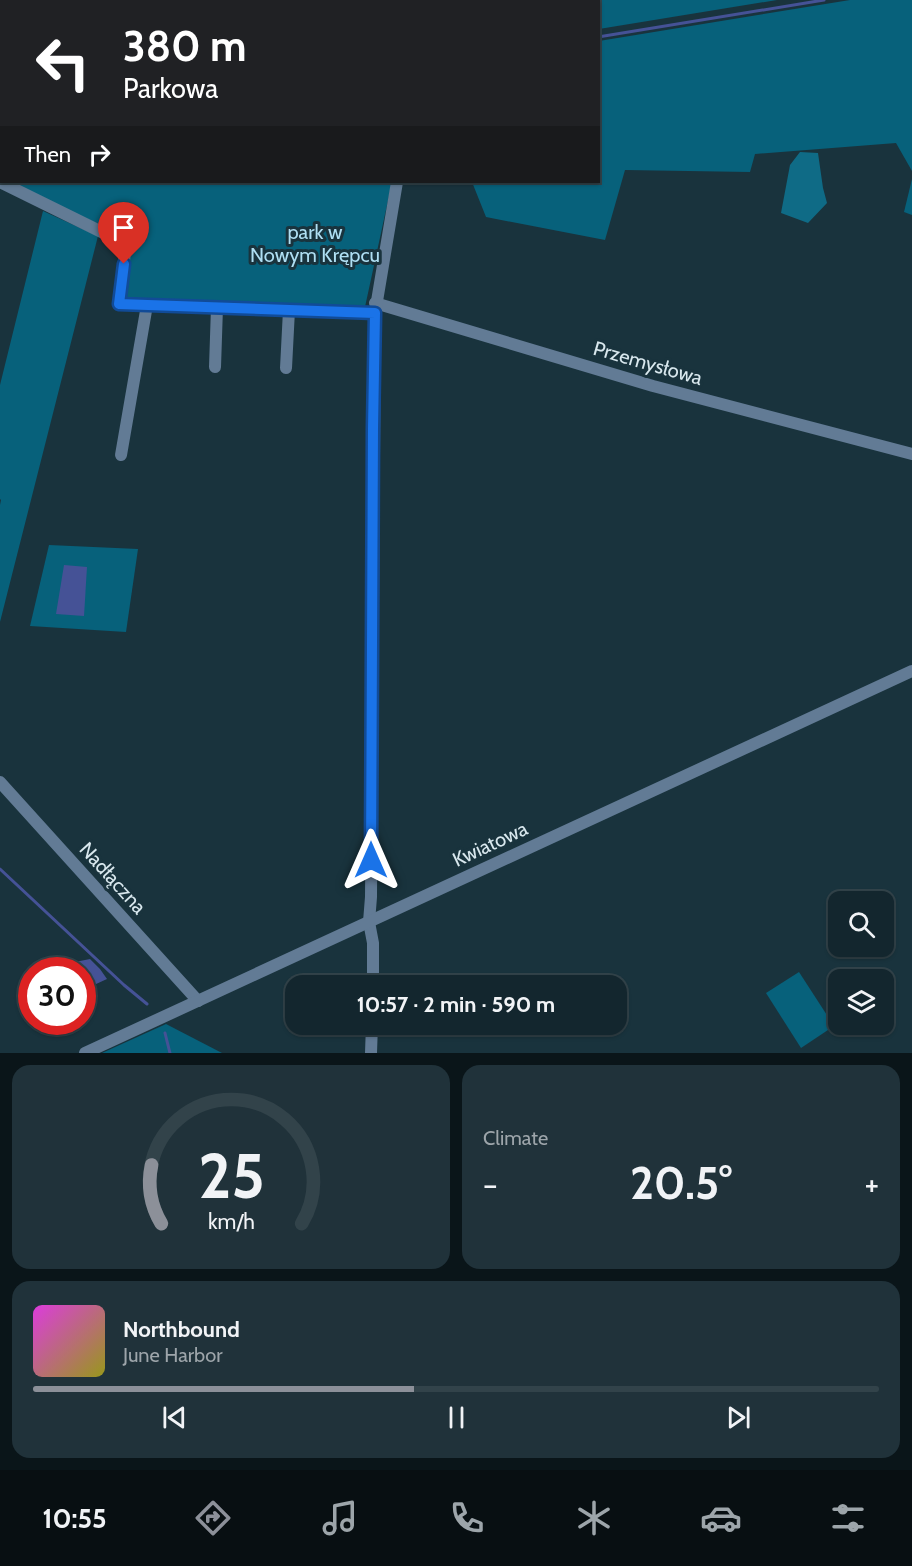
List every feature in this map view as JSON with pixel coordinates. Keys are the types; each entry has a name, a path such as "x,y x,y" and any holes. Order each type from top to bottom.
{"street":[{"name":"Przemysłowa","path":"2,183 126,244 119,304 289,310 375,308 654,386 912,454"},
{"path":"373,975 373,943 369,922 375,308 397,183"},
{"path":"121,455 147,305"},
{"path":"215,368 217,307"},
{"path":"286,368 289,310"},
{"name":"Kwiatowa","path":"85,1053 912,670"},
{"name":"Nadłączna","path":"0,782 198,1001"},
{"path":"371,1053 372,1035"}],"green space":[{"path":"600,0 777,0 600,29"},
{"path":"850,0 912,0 912,171 896,143 755,154 750,172 625,170 605,240 486,217 472,183 600,183 600,41"},
{"path":"912,179 912,215 904,212"},
{"name":"park w Nowym Krępcu","path":"10,183 392,183 365,307 123,298 131,239"},
{"path":"43,211 98,236 0,622 0,385"},
{"path":"49,545 138,549 126,632 30,626"},
{"path":"799,972 828,1017 828,1030 801,1048 766,993"},
{"path":"166,1024 222,1053 102,1053"}],"shaded area":[{"path":"800,152 818,153 827,203 808,223 781,213 790,165"},
{"path":"64,565 87,567 84,616 56,614"},
{"path":"96,965 100,969 107,979 96,984"}],"waterway":[{"path":"600,37 824,0"},
{"path":"0,869 147,1004"},
{"path":"165,1033 170,1053"}],"route":[{"path":"124,264 119,304 375,313 371,860"}]}
